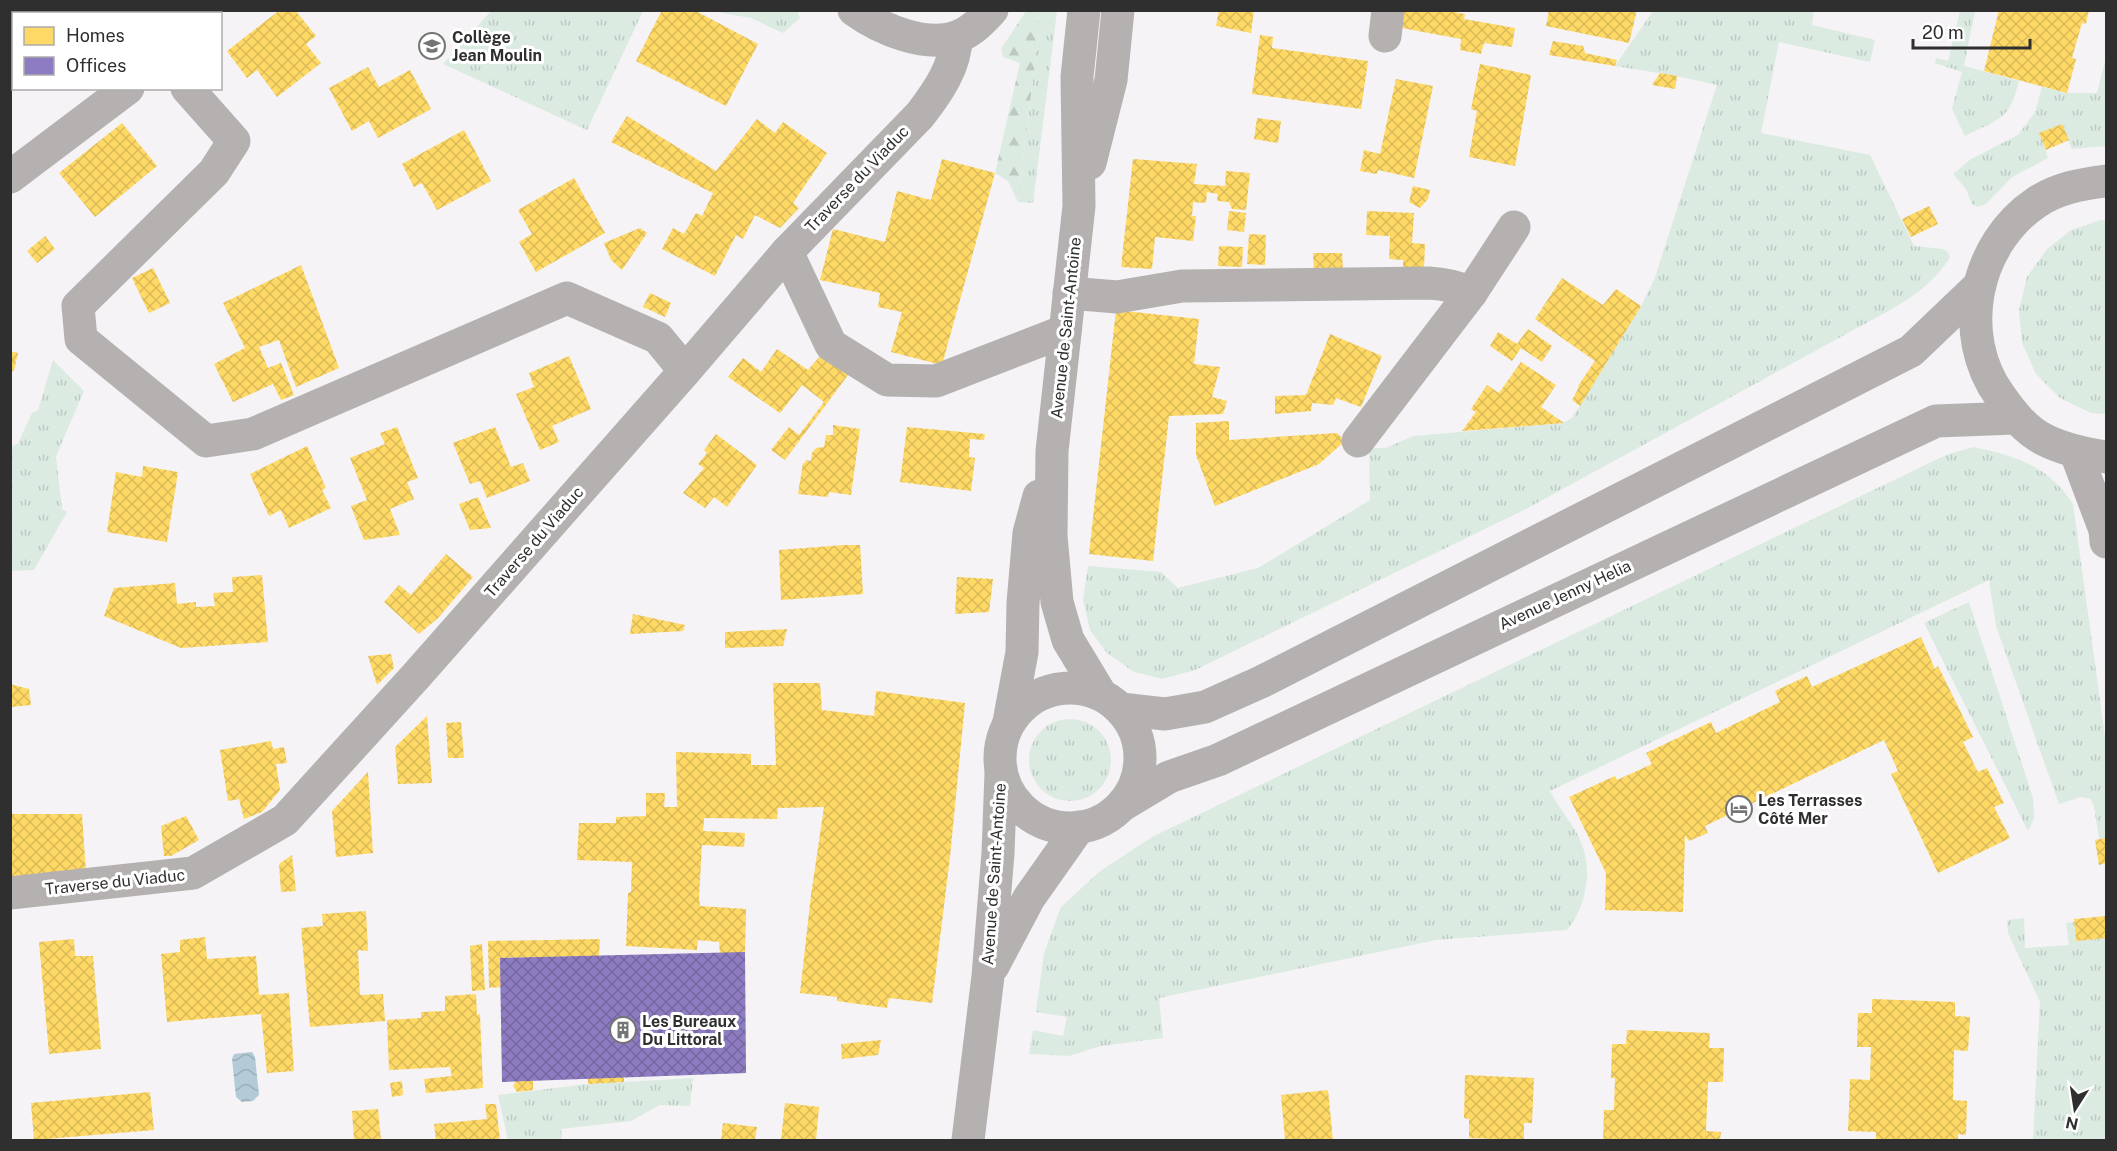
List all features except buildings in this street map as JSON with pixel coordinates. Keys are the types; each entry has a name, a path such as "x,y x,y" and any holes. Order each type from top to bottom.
{"street":[{"path":"854,10 880,27 909,37 938,40 957,38 969,32 992,10"},
{"name":"Avenue de Saint-Antoine","path":"1084,10 1077,77 1079,206 1052,451 1051,536 1057,602 1068,640 1110,701"},
{"name":"Avenue de Saint-Antoine","path":"1079,206 1111,80 1118,10"},
{"name":"Traverse du Viaduc","path":"10,893 193,873 285,820 686,371 787,252 920,115 930,102 954,59 957,38"},
{"path":"10,177 125,90"},
{"path":"189,90 234,141 214,172 78,306 81,339 206,441 253,434 567,298 658,338 686,371"},
{"path":"2106,181 2075,184 2037,202 2006,230 1985,266 1978,287 1975,334 1988,379 2015,417 2043,439 2091,455 2106,542"},
{"path":"1358,441 1471,293 1514,227"},
{"path":"787,252 831,345 887,380 936,381 1065,331"},
{"path":"1070,293 1117,297 1190,285 1429,283 1446,284 1471,293"},
{"path":"1110,701 1135,730 1141,755 1137,781 1124,804 1103,820 1079,827 1053,826 1029,815 1011,796 1001,773 1000,747 1009,722 1026,702 1048,691 1074,687 1110,701 1165,714 1205,707 1261,682 1911,351 1978,287"},
{"name":"Avenue Jenny Helia","path":"1124,804 1169,777 1218,760 1936,421 2015,417"},
{"name":"Avenue de Saint-Antoine","path":"1009,722 1022,652 1023,603 1029,533 1052,451"},
{"name":"Avenue de Saint-Antoine","path":"968,1140 988,976 993,890 998,853 1001,773"},
{"name":"Avenue de Saint-Antoine","path":"988,976 1029,898 1079,827"}],"green space":[{"path":"491,11 643,11 587,130 443,64"},
{"path":"711,11 797,11 800,18 783,33 751,18"},
{"path":"1026,11 1034,11 1039,29 1018,202 1008,181 995,173 1020,63 1003,57 1001,49"},
{"path":"1034,11 1057,11 1033,203 1018,202 1039,29"},
{"path":"1653,11 1814,11 1812,25 1875,40 1870,62 1779,42 1761,133 1870,155 1914,246 1943,249 1948,252 1950,258 1937,275 1917,293 1892,309 1526,509 1195,670 1162,679 1134,672 1107,653 1090,630 1083,600 1088,566 1161,572 1178,588 1258,568 1370,500 1369,448 1386,448 1413,436 1563,423 1572,418 1641,306 1654,280 1717,85 1615,66"},
{"path":"1960,11 1975,11 1964,66 2019,81 2007,111 1995,121 1965,136 1952,109 1962,72 1935,63 1936,58 1948,61"},
{"path":"2106,57 2106,146 2072,149 2061,124 2040,133 2048,158 2012,177 1986,204 1977,207 1972,204 1966,189 1953,174 1971,159 2018,135 2035,112 2042,87 2067,93 2097,93"},
{"path":"2106,220 2106,414 2091,413 2060,398 2036,374 2022,343 2019,310 2027,277 2047,249 2071,230"},
{"path":"53,360 84,391 56,456 62,509 67,512 34,570 11,571 11,447 18,443 32,413 38,410"},
{"path":"1973,447 2003,454 2029,464 2052,480 2073,504 2106,744 2106,838 2099,839 2091,799 2081,797 2059,804 1996,626 1989,580 1550,791 1578,835 1587,865 1583,900 1574,921 1567,930 1436,940 1159,998 1163,1038 1101,1046 1069,1056 1029,1054 1033,1030 1063,1036 1067,1017 1036,1012 1044,953 1061,907 1099,872 1152,837 1946,455"},
{"path":"1969,602 2033,798 2034,818 2028,831 1924,623"},
{"path":"1070,719 1086,722 1099,731 1108,744 1111,760 1108,776 1099,789 1086,798 1070,801 1054,798 1041,789 1032,776 1029,760 1032,744 1041,731 1054,722"},
{"path":"2024,918 2025,948 2069,945 2066,923 2074,922 2076,941 2106,938 2106,1140 2033,1140 2040,1002 2008,933 2007,920"},
{"path":"693,1078 690,1106 660,1105 631,1121 561,1129 562,1140 508,1140 498,1095 588,1084"}],"water":[{"path":"252,1052 255,1057 259,1095 253,1101 242,1102 236,1097 232,1059 234,1054"}],"place":[{"name":"Collège Jean Moulin","path":"432,46"},
{"name":"Les Terrasses Côté Mer","path":"1739,809"},
{"name":"Les Bureaux Du Littoral","path":"623,1030"}]}
